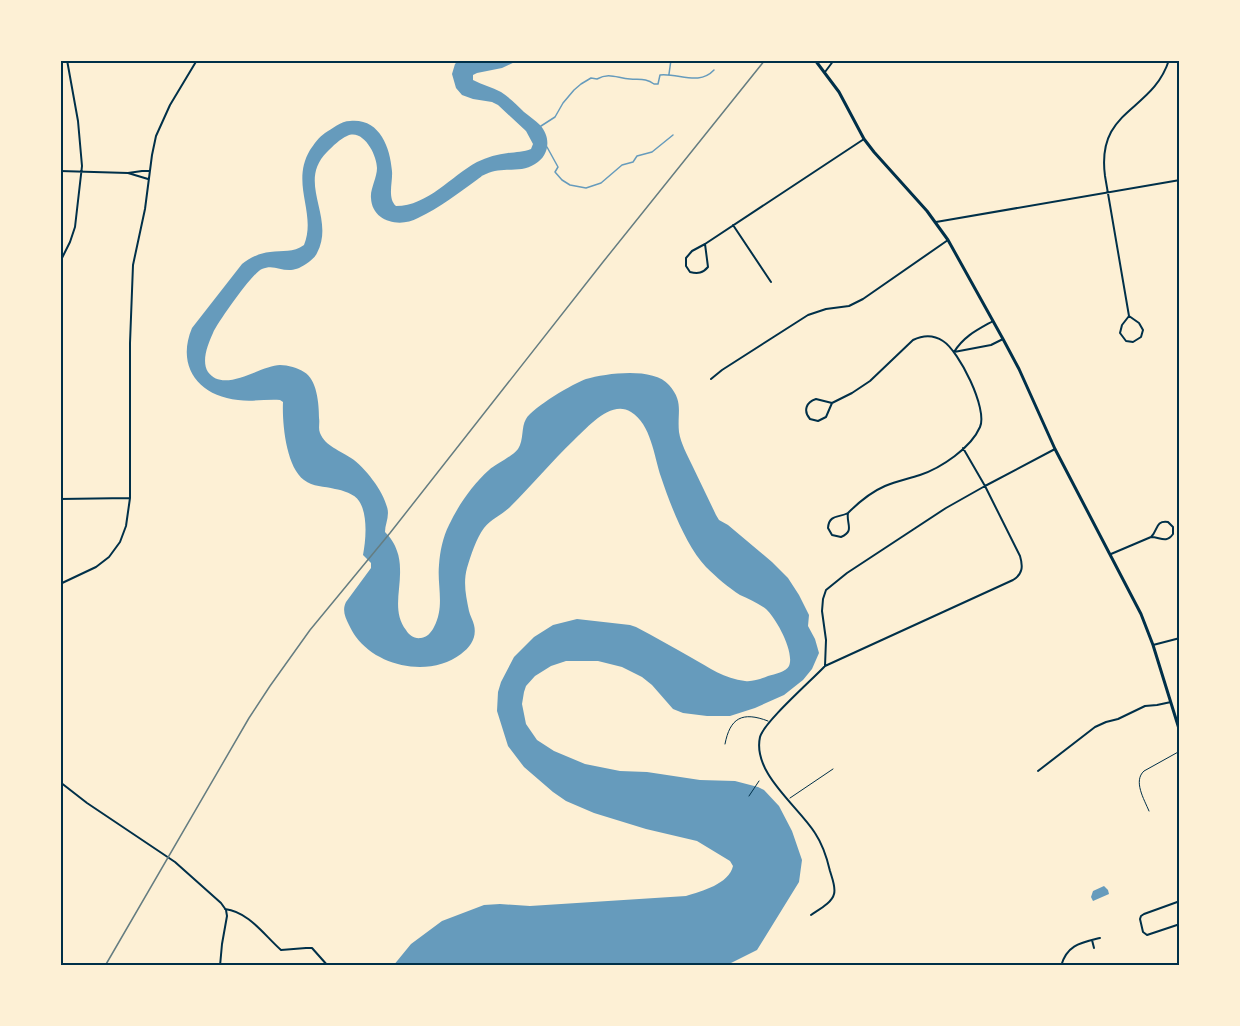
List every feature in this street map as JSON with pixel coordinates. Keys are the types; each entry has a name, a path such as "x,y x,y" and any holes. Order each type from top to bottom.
{"main road":[{"path":"815,60 839,92 864,139 936,222 1003,339 1055,449 1137,605 1153,645 1180,732"}],"street":[{"path":"60,262 75,227 82,161 78,121 67,60"},
{"path":"60,584 106,560 120,542 125,530 130,498 132,279 135,254 145,209 154,141 170,105 197,60"},
{"path":"825,72 834,60"},
{"path":"1129,316 1122,325 1120,333 1126,341 1135,342 1141,337 1143,330 1139,323 1129,316 1103,160 1105,146 1108,135 1119,120 1158,82 1169,60"},
{"path":"705,244 708,267 700,273 690,272 686,266 686,258 692,251 864,139"},
{"path":"60,171 128,173 150,171"},
{"path":"128,173 149,179"},
{"path":"936,222 1180,180"},
{"path":"733,225 771,282"},
{"path":"711,379 808,315 826,309 849,306 864,299 948,240"},
{"path":"954,352 971,332 993,321"},
{"path":"832,403 820,399 812,400 806,408 807,415 814,421 821,420 827,415 832,403 870,381 910,342 928,336 948,344 954,352 970,381 982,417 979,429 953,457 923,474 875,491 848,513 835,516 830,520 828,528 832,535 841,537 848,532 850,526 848,513"},
{"path":"954,352 991,345 1003,339"},
{"path":"811,915 828,903 834,894 834,885 826,855 808,822 768,774 759,745 761,735 770,722 825,666 1013,580 1019,575 1022,561 985,486 963,448"},
{"path":"825,666 826,640 822,599 826,591 847,573 946,508 1055,449"},
{"path":"60,499 130,498"},
{"path":"1111,554 1151,537 1161,522 1166,521 1173,526 1174,532 1169,539 1151,537"},
{"path":"1153,645 1180,638"},
{"path":"1038,771 1102,723 1118,719 1145,705 1171,702"},
{"path":"60,782 87,803 175,862 219,901 225,909 227,918 220,966"},
{"path":"1180,901 1144,914 1140,919 1143,932 1147,935 1180,924"},
{"path":"225,909 247,917 281,950 310,948 328,966"},
{"path":"1061,966 1064,957 1072,947 1100,938"},
{"path":"1092,940 1095,948"},
{"path":"968,966 973,966"}],"lane":[{"path":"725,744 730,727 738,719 750,717 770,722"},
{"path":"1149,811 1139,786 1139,776 1180,751"},
{"path":"788,799 833,769"}],"path":[{"path":"749,796 759,781"}],"water":[{"path":"459,60 519,60 502,68 477,73 473,75 473,80 501,92 540,125 547,140 544,156 535,164 523,169 498,170 484,175 426,214 411,221 395,222 382,218 373,206 371,195 377,168 372,150 364,139 358,136 347,136 342,139 327,152 318,164 315,176 322,226 322,240 316,255 299,268 287,270 267,267 251,279 213,333 206,352 206,368 215,378 223,380 243,377 280,365 296,368 312,380 316,392 319,429 322,438 362,467 378,487 385,501 388,514 385,532 395,546 400,562 399,616 409,634 418,638 430,633 437,619 440,604 439,560 443,539 449,525 461,503 477,482 489,470 518,449 524,422 530,414 564,390 580,381 595,377 642,374 662,379 669,385 677,397 679,432 683,445 719,520 772,562 788,578 799,595 809,615 808,626 819,653 812,669 803,680 784,695 755,708 730,716 707,716 683,713 673,709 652,685 622,667 598,661 566,661 551,666 535,676 526,686 522,704 526,724 537,740 554,751 585,764 620,771 647,772 700,780 735,781 764,790 779,806 792,831 802,860 799,882 757,950 725,966 393,966 411,944 442,921 484,905 530,906 686,896 721,882 733,866 730,861 697,841 646,829 594,813 566,801 524,767 508,746 497,711 501,682 514,657 534,637 553,625 577,619 636,627 717,672 738,680 756,680 783,671 789,666 787,644 770,613 723,582 706,567 692,548 669,500 654,450 638,417 623,409 615,409 600,417 566,448 510,507 487,525 476,542 466,574 466,595 475,629 470,645 449,661 421,667 406,666 391,662 366,648 354,634 345,616 346,602 371,568 371,563 363,555 365,520 359,501 345,491 311,484 298,474 286,444 283,402 280,400 243,401 224,397 202,385 194,377 189,366 188,342 192,328 242,264 262,253 292,250 304,245 308,221 302,175 305,163 310,150 317,141 334,127 347,121 360,121 376,129 389,152 392,175 391,194 396,206 408,205 429,196 481,160 531,149 533,144 526,131 498,105 462,95 456,88 452,74"},
{"path":"1104,886 1109,894 1093,901 1091,897 1093,891"}],"waterway":[{"path":"669,74 671,60"},
{"path":"541,126 555,117 574,90 591,78 613,76 658,84 660,75 695,78 708,75 714,70"},
{"path":"547,147 558,167 555,172 562,180 570,185 586,188 601,183 622,165 633,162 637,156 652,152 673,135"}],"railway":[{"path":"105,966 249,718 310,630 390,533 765,60"}]}
